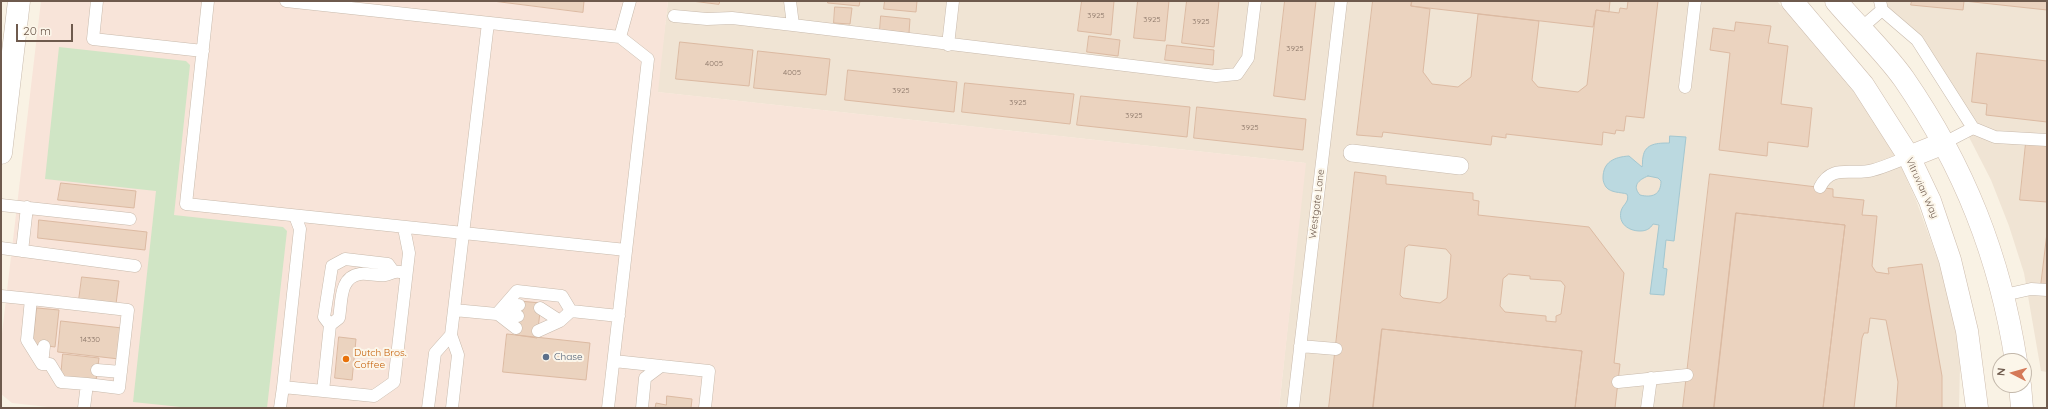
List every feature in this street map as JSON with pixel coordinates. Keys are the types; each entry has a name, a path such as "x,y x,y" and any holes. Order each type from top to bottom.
{"main road":[{"path":"1,153 4,108 19,1"},
{"name":"Vitruvian Way","path":"1792,1 1863,85 1909,157 1930,202 1950,260 1967,331 1977,408"},
{"path":"1836,1 1903,78 1944,143 1973,202 1996,265 2004,295 2015,353"},
{"path":"1909,157 1944,143"},
{"path":"2021,393 2022,408"}],"street":[{"path":"1352,152 1460,166"}],"lane":[{"path":"97,1 93,38 203,51"},
{"path":"208,1 186,204 464,235 626,250"},
{"path":"286,1 620,37 648,59 608,408"},
{"path":"620,37 630,1"},
{"path":"790,1 793,25"},
{"path":"948,45 953,1"},
{"path":"674,16 707,19 732,18 1216,76 1237,74 1248,58 1255,1"},
{"name":"Westgate Lane","path":"1293,408 1341,1"},
{"path":"1685,87 1695,1"},
{"path":"1860,29 1881,6 1917,40 1973,128 1995,137 2047,140"},
{"path":"452,408 458,355 451,335 488,23"},
{"path":"1944,143 1973,128"},
{"path":"1820,187 1825,178 1839,171 1858,172 1873,170 1909,157"},
{"path":"1,205 130,220"},
{"path":"22,251 27,207"},
{"path":"280,408 300,229 295,216"},
{"path":"283,387 374,396 394,382 409,253 404,228"},
{"path":"1,248 135,266"},
{"path":"323,391 330,325 324,317 332,266 345,259 388,264 393,271"},
{"path":"330,325 339,318 344,283 351,277 360,274 387,275 393,271 407,272"},
{"path":"2004,295 2031,289 2047,290"},
{"path":"497,314 517,291 562,296 571,311"},
{"path":"1,296 31,299 48,305 128,310 119,388 61,382 51,365 44,346"},
{"path":"31,299 27,340 51,365"},
{"path":"454,310 518,317 497,314"},
{"path":"560,321 539,319 560,321 571,311 619,316"},
{"path":"428,408 435,353 451,335"},
{"path":"1300,346 1336,349"},
{"path":"614,361 709,371 705,408"},
{"path":"642,408 645,378 661,366"},
{"path":"97,370 121,372"},
{"path":"1618,382 1687,375"},
{"path":"1647,408 1651,378"},
{"path":"84,408 87,384"}],"shaded area":[{"path":"41,1 668,1 658,92 1306,163 1279,408 57,408 12,403 1,394 1,342"},
{"path":"668,1 1777,1 1883,127 1916,200 1952,299 1960,366 1959,408 1279,408 1305,163 657,92"},
{"path":"1879,1 2047,1 2047,372 2041,371 2024,273 2009,226 1991,180 1951,102 1897,21"}],"green space":[{"path":"59,47 186,61 190,65 174,215 283,227 287,231 267,408 190,408 133,402 156,191 45,179"}],"water":[{"path":"1670,136 1686,137 1674,241 1666,240 1663,268 1667,269 1664,295 1650,294 1659,225 1653,224 1644,231 1632,230 1625,226 1621,220 1621,211 1628,199 1627,194 1608,189 1605,186 1603,178 1605,168 1610,161 1629,156 1642,167 1644,152 1649,146 1669,143","holes":["1648,176 1658,178 1661,181 1661,186 1658,192 1652,196 1640,195 1636,189 1636,186 1641,179"]}],"building":[{"path":"493,1 584,1 583,12"},
{"path":"692,1 720,1 719,4"},
{"path":"828,1 860,1 859,6 828,3"},
{"path":"885,1 917,1 916,12 884,9"},
{"path":"1082,1 1114,1 1111,35 1078,31"},
{"path":"1138,1 1169,1 1165,41 1134,38"},
{"path":"1187,1 1219,1 1214,47 1182,43"},
{"path":"1285,1 1316,1 1305,100 1274,96"},
{"path":"1373,1 1412,1 1411,6 1430,9 1423,72 1432,84 1458,87 1471,77 1478,14 1539,21 1532,80 1538,87 1578,92 1587,85 1596,10 1619,13 1620,8 1627,9 1628,1 1658,1 1644,118 1626,116 1624,131 1616,130 1615,134 1603,132 1602,145 1506,134 1506,138 1492,136 1491,145 1383,132 1382,137 1357,135"},
{"path":"1412,1 1610,1 1609,12 1596,10 1593,27 1411,6"},
{"path":"1912,1 1964,1 1963,10 1911,5"},
{"path":"1964,1 2047,1 2047,10"},
{"path":"835,7 852,8 850,24 834,23"},
{"path":"881,16 910,19 909,33 880,30"},
{"path":"1736,22 1771,26 1768,43 1788,46 1781,104 1812,108 1808,147 1768,142 1767,156 1719,150 1730,53 1710,50 1713,28 1734,31"},
{"path":"1089,36 1120,40 1118,56 1087,52"},
{"path":"680,42 753,50 749,86 676,79"},
{"path":"1167,45 1214,50 1213,65 1165,60"},
{"path":"758,51 830,59 826,95 754,88"},
{"path":"1977,53 2047,61 2047,122 1986,115 1987,104 1972,102"},
{"path":"848,70 957,82 954,112 845,100"},
{"path":"965,83 1074,94 1070,124 962,112"},
{"path":"1081,96 1190,107 1187,137 1077,125"},
{"path":"1197,107 1306,119 1303,150 1194,138"},
{"path":"2026,143 2047,146 2047,202 2020,200"},
{"path":"1355,172 1386,176 1386,184 1473,193 1473,200 1479,201 1478,215 1589,227 1624,273 1614,363 1620,364 1615,408 1575,408 1582,351 1382,329 1373,408 1329,408","holes":["1409,245 1446,249 1451,255 1447,298 1440,303 1403,298 1400,295 1405,248","1509,274 1530,276 1530,279 1561,281 1565,286 1561,314 1556,316 1556,322 1546,321 1546,316 1505,312 1500,306 1503,279"]},
{"path":"1710,174 1833,189 1833,197 1864,200 1862,215 1877,216 1872,266 1876,272 1889,274 1888,268 1922,264 1942,376 1942,408 1896,408 1898,382 1886,320 1870,318 1868,333 1864,333 1862,338 1854,408 1823,408 1845,225 1736,213 1714,408 1683,408"},
{"path":"61,183 136,191 134,208 58,200"},
{"path":"1736,213 1845,225 1823,408 1714,408"},
{"path":"39,220 147,232 145,250 38,238"},
{"path":"2047,233 2047,287 2041,286"},
{"path":"82,277 119,281 116,304 79,300"},
{"path":"519,301 541,303 537,338 516,335"},
{"path":"37,308 59,310 55,347 33,344"},
{"path":"61,321 122,328 119,359 58,352"},
{"path":"1382,329 1582,351 1575,408 1373,408"},
{"name":"Chase","path":"507,334 590,343 586,380 503,372"},
{"name":"Dutch Bros. Coffee","path":"339,337 356,339 352,380 335,378"},
{"path":"63,354 99,358 96,381 61,377"},
{"path":"667,396 692,399 691,408 655,408 656,403 666,405"}],"place":[{"name":"Chase","path":"546,357"},
{"name":"Dutch Bros. Coffee","path":"346,359"}]}
